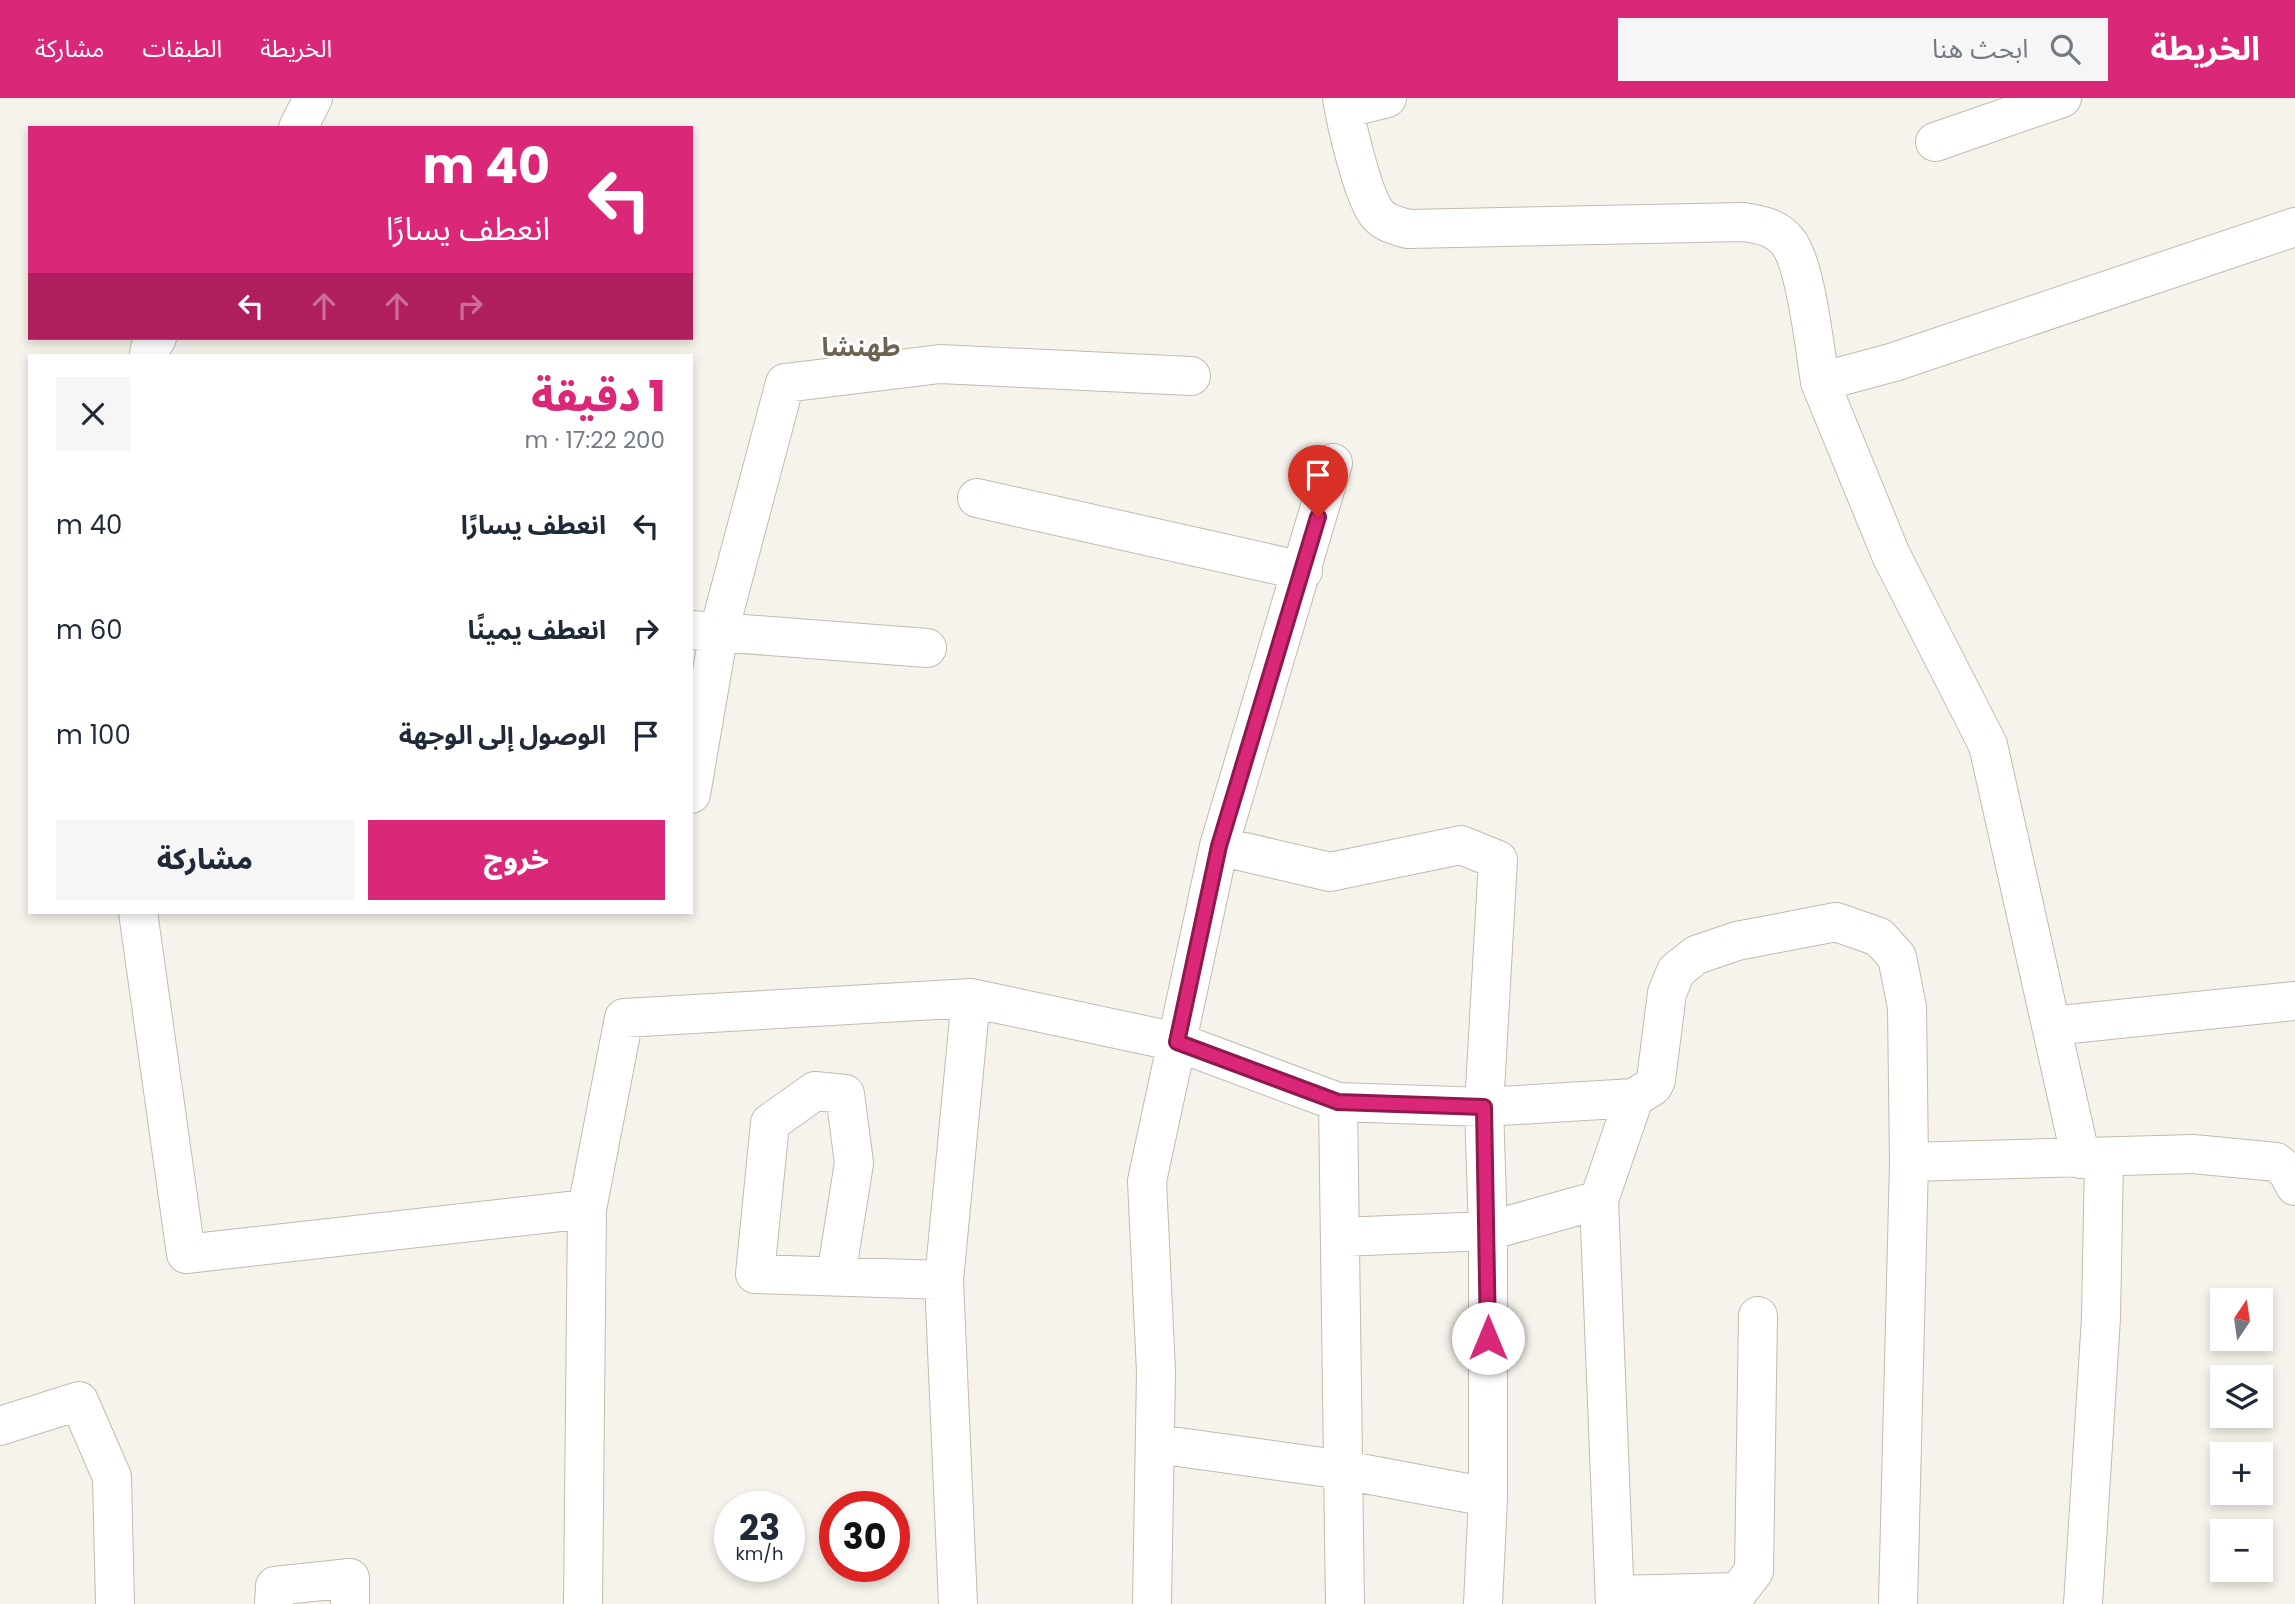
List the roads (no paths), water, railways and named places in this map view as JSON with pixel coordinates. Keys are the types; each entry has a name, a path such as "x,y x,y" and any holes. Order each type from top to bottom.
{"street":[{"path":"299,126 313,98"},
{"path":"1387,98 1343,104 1369,197 1378,215 1390,224 1408,229 1744,222 1768,226 1788,242 1799,266 1820,382 1891,555 1988,745 2051,1026 2092,1159 2101,1318 2083,1604"},
{"path":"1935,142 2062,98"},
{"path":"1820,382 1894,362 2295,227"},
{"path":"693,771 705,630 785,383 940,364 1191,376"},
{"path":"1152,1604 1157,1444 1147,1181 1219,846 1333,463"},
{"path":"977,498 1303,571"},
{"path":"705,630 927,648"},
{"path":"1219,846 1330,872 1461,845 1498,860 1484,1107 1488,1231 1488,1497 1483,1604"},
{"path":"138,914 186,1254 587,1209"},
{"path":"583,1604 587,1209 624,1018 971,998 1177,1042 1338,1102 1484,1107 1634,1098 1653,1086 1656,1080 1667,993 1676,971 1696,955 1737,941 1836,922 1879,937 1897,957 1904,985 1909,1162 1898,1604"},
{"path":"958,1604 944,1280 971,998"},
{"path":"2051,1026 2295,1002"},
{"path":"836,1276 854,1163 845,1094 815,1090 769,1123 755,1274 944,1280"},
{"path":"1634,1098 1599,1200 1615,1600 1738,1592 1754,1571 1758,1317"},
{"path":"1338,1102 1345,1604"},
{"path":"1909,1162 2092,1159 2193,1154 2259,1158 2276,1162 2287,1171 2295,1186"},
{"path":"1340,1237 1488,1231 1599,1200"},
{"path":"0,1426 79,1401 111,1477 115,1604"},
{"path":"1157,1444 1344,1470 1488,1497"},
{"path":"274,1604 275,1586 350,1578 350,1604"}],"district":[{"name":"طهنشا","path":"861,347"}]}
